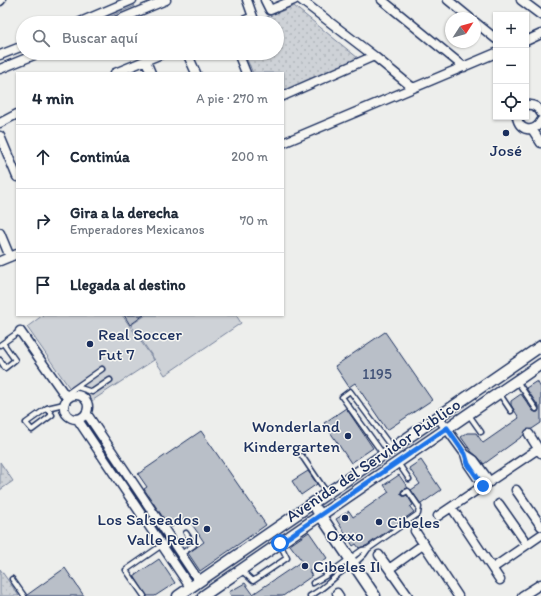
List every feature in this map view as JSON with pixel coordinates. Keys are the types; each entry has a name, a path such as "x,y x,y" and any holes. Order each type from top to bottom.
{"street":[{"path":"93,16 124,2 132,0"},
{"path":"128,16 166,0"},
{"path":"247,0 253,16"},
{"path":"265,0 270,10 294,0"},
{"path":"301,0 413,88"},
{"path":"382,0 464,67"},
{"path":"448,0 463,12"},
{"path":"521,0 541,15"},
{"path":"481,27 493,37"},
{"path":"529,40 541,34"},
{"path":"0,55 16,49"},
{"path":"284,143 493,54"},
{"path":"284,96 374,56"},
{"path":"0,69 20,60"},
{"path":"117,72 146,60 151,72"},
{"path":"190,60 196,72"},
{"path":"241,60 246,72"},
{"path":"529,105 540,109"},
{"path":"0,123 16,115"},
{"path":"518,120 521,127 526,129 532,129 541,123"},
{"path":"532,129 541,143"},
{"path":"0,136 16,175"},
{"path":"0,233 14,255 0,261"},
{"path":"20,331 65,399 64,411 68,417 78,420 162,545 195,584"},
{"name":"Avenida del Servidor Público","path":"178,596 541,346"},
{"name":"Avenida del Servidor Público","path":"203,596 541,364"},
{"path":"65,399 73,395 80,396 86,400 88,407 87,414 180,554 195,584"},
{"path":"78,420 87,414"},
{"path":"438,416 465,454 468,464 486,484"},
{"path":"438,516 540,451 529,434"},
{"path":"516,490 541,526"},
{"path":"313,503 375,596"},
{"path":"499,504 527,544"},
{"path":"452,508 500,580"},
{"path":"415,531 458,596"},
{"path":"492,568 541,534"},
{"path":"389,569 424,544"},
{"path":"379,555 408,596"},
{"path":"525,595 541,584"}],"lane":[{"path":"0,360 5,368 15,360 1,344 20,331"},
{"path":"47,408 52,415 32,430 26,423 47,408 65,399 77,386 102,369"},
{"path":"77,386 92,392 110,380"},
{"path":"516,381 536,409"},
{"path":"350,391 388,451 342,397 350,391"},
{"path":"498,393 511,411"},
{"path":"468,414 481,432"},
{"path":"302,456 327,493"},
{"path":"398,462 408,479"},
{"path":"313,583 365,554 368,549 418,514 419,507 408,491 404,493"},
{"path":"131,498 139,492"},
{"path":"180,554 194,545 186,533"},
{"path":"241,570 253,581 287,558 280,543"},
{"path":"144,596 126,570 162,545"},
{"path":"310,596 331,582 352,561"},
{"path":"327,575 331,582"},
{"path":"12,579 24,596"}],"shaded area":[{"path":"131,2 135,6 111,16 100,16"},
{"path":"294,6 358,58 284,92 284,72 253,72 247,60 284,60 284,16 269,16"},
{"name":"Real Soccer Fut 7","path":"42,316 123,316 154,360 90,402 83,394 73,393 27,327"},
{"path":"144,316 237,316 241,323 165,375 131,325"},
{"path":"0,462 13,481 0,490"},
{"path":"0,569 19,596 0,596"}],"building":[{"path":"125,316 143,316 130,325"},
{"path":"385,332 432,400 387,430 355,383 349,387 335,366"},
{"path":"537,381 541,388 541,423 532,429 526,430 524,435 484,464 471,451 461,437 467,433 476,433 483,443 519,418 511,405 511,401 521,394 533,411 538,412 539,407 526,388"},
{"name":"Wonderland Kindergarten","path":"346,408 373,448 351,463 324,423"},
{"path":"201,431 266,525 200,571 188,553 204,542 187,517 170,528 144,489 147,487 138,474"},
{"path":"421,460 441,490 421,504 411,490 420,484 409,468"},
{"path":"308,471 317,484 301,495 292,481"},
{"name":"Cibeles","path":"399,475 408,488 402,490 401,494 403,496 407,495 413,505 410,507 414,512 366,546 359,548 356,544 353,546 336,519 349,511 353,517 389,492 384,485"},
{"name":"Cibeles II","path":"309,532 327,558 309,571 312,576 283,596 231,596 229,592 245,583 253,594 302,561 290,545"},
{"path":"159,559 175,583 155,596 147,596 134,576"},
{"path":"65,568 84,596 27,596 27,595"}],"place":[{"name":"José","path":"506,133"},
{"name":"Real Soccer Fut 7","path":"90,344"},
{"name":"Wonderland Kindergarten","path":"348,436"},
{"name":"Oxxo","path":"345,518"},
{"name":"Cibeles","path":"379,522"},
{"name":"Los Salseados Valle Real","path":"207,529"},
{"name":"Cibeles II","path":"305,566"}],"route":[{"path":"280,543 447,428 465,454 468,464 483,486"}]}
